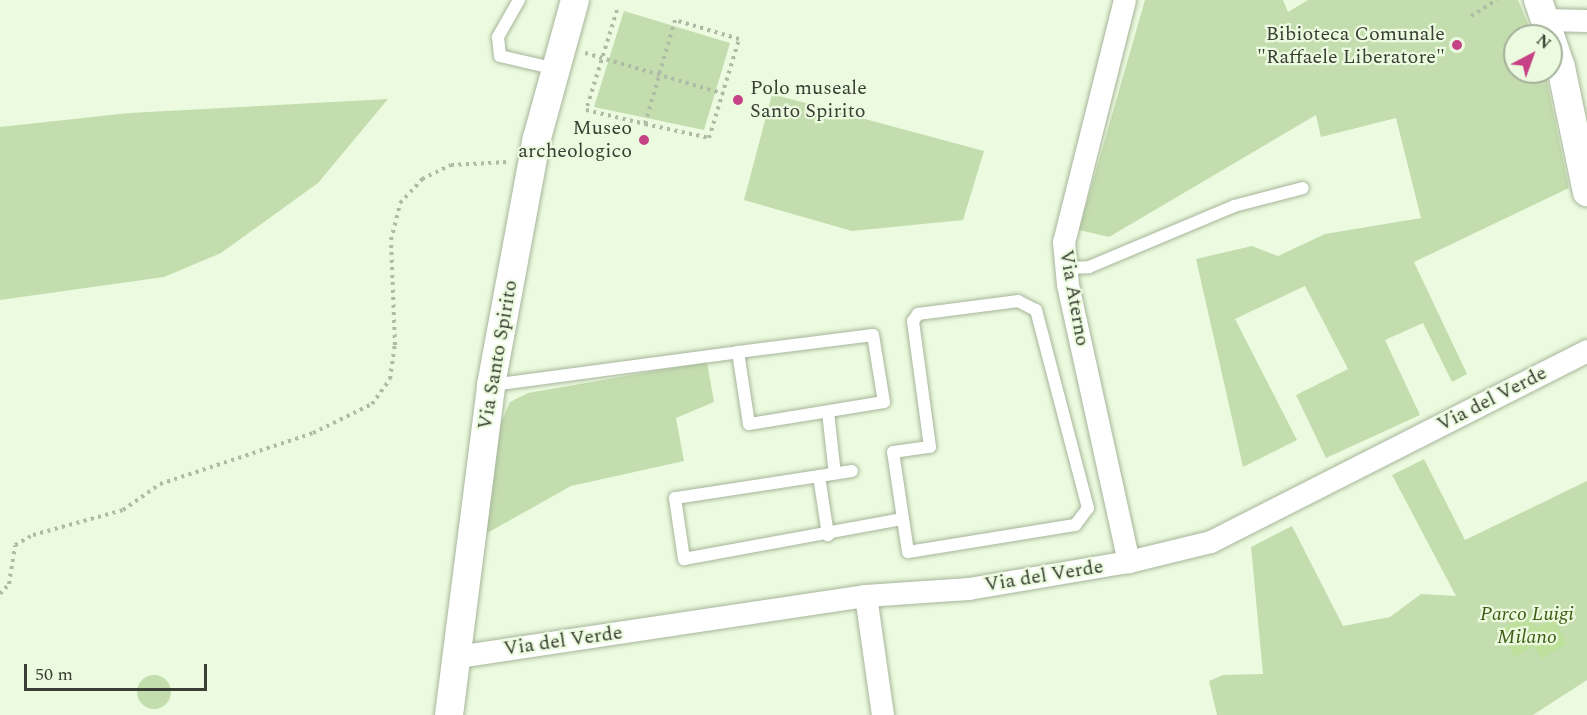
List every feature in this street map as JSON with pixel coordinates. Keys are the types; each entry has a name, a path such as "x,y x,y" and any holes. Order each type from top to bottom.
{"street":[{"name":"Via Santo Spirito","path":"449,715 490,385 532,165 575,0"},
{"name":"Via Aterno","path":"1125,0 1069,210 1065,268 1129,562"},
{"path":"1587,21 1542,10 1587,192"},
{"name":"Via del Verde","path":"458,657 866,596 969,589 1129,562 1211,542 1587,351"},
{"path":"866,596 883,715"}],"lane":[{"path":"519,0 498,37 500,56 556,69"},
{"path":"1065,268 1089,267 1234,206 1303,188"},
{"path":"1027,304 1036,310 1088,508 1075,525 908,552 901,519 893,452 930,447 913,321 918,314 1027,304"},
{"path":"490,385 738,352 873,335 884,402 749,424 738,352"},
{"path":"828,412 835,474"},
{"path":"852,471 675,498 684,559 828,535 901,519"},
{"path":"819,476 828,535"}],"path":[{"path":"1472,16 1497,0"},
{"path":"617,10 586,110 645,124 709,138 739,39 675,20 645,124"},
{"path":"592,55 724,94"},
{"path":"0,594 9,584 15,545 33,535 123,510 160,484 313,433 372,404 390,379 395,345 391,240 400,202 422,179 451,165 489,160 532,165"}],"green space":[{"path":"1145,0 1283,0 1288,12 1308,0 1518,0 1528,24 1503,24 1503,84 1547,84 1569,188 1414,262 1467,374 1452,382 1423,323 1385,340 1420,415 1326,458 1296,395 1348,369 1305,286 1235,319 1297,440 1243,467 1196,259 1252,246 1278,256 1325,234 1421,218 1396,118 1321,137 1316,115 1109,237 1079,230"},
{"path":"624,11 730,43 704,130 594,107"},
{"path":"772,94 984,151 963,220 852,231 744,200"},
{"path":"388,99 318,183 221,253 164,277 0,300 0,127 129,113"},
{"path":"707,362 714,402 676,418 684,461 571,486 480,537 497,432 510,402 528,393"},
{"name":"Parco Luigi Milano","path":"1424,459 1465,540 1587,481 1587,680 1533,715 1217,715 1209,681 1223,675 1263,674 1251,547 1292,526 1343,626 1390,617 1421,594 1456,596 1392,475"},
{"path":"154,675 166,680 171,692 166,704 154,709 142,704 137,692 142,680"}],"shaded area":[{"path":"1528,614 1536,628 1554,619 1567,644 1541,659 1534,646 1515,657 1500,629"}],"place":[{"name":"Bibioteca Comunale \"Raffaele Liberatore\"","path":"1457,45"},
{"name":"Polo museale Santo Spirito","path":"738,100"},
{"name":"Museo archeologico","path":"644,140"}]}
